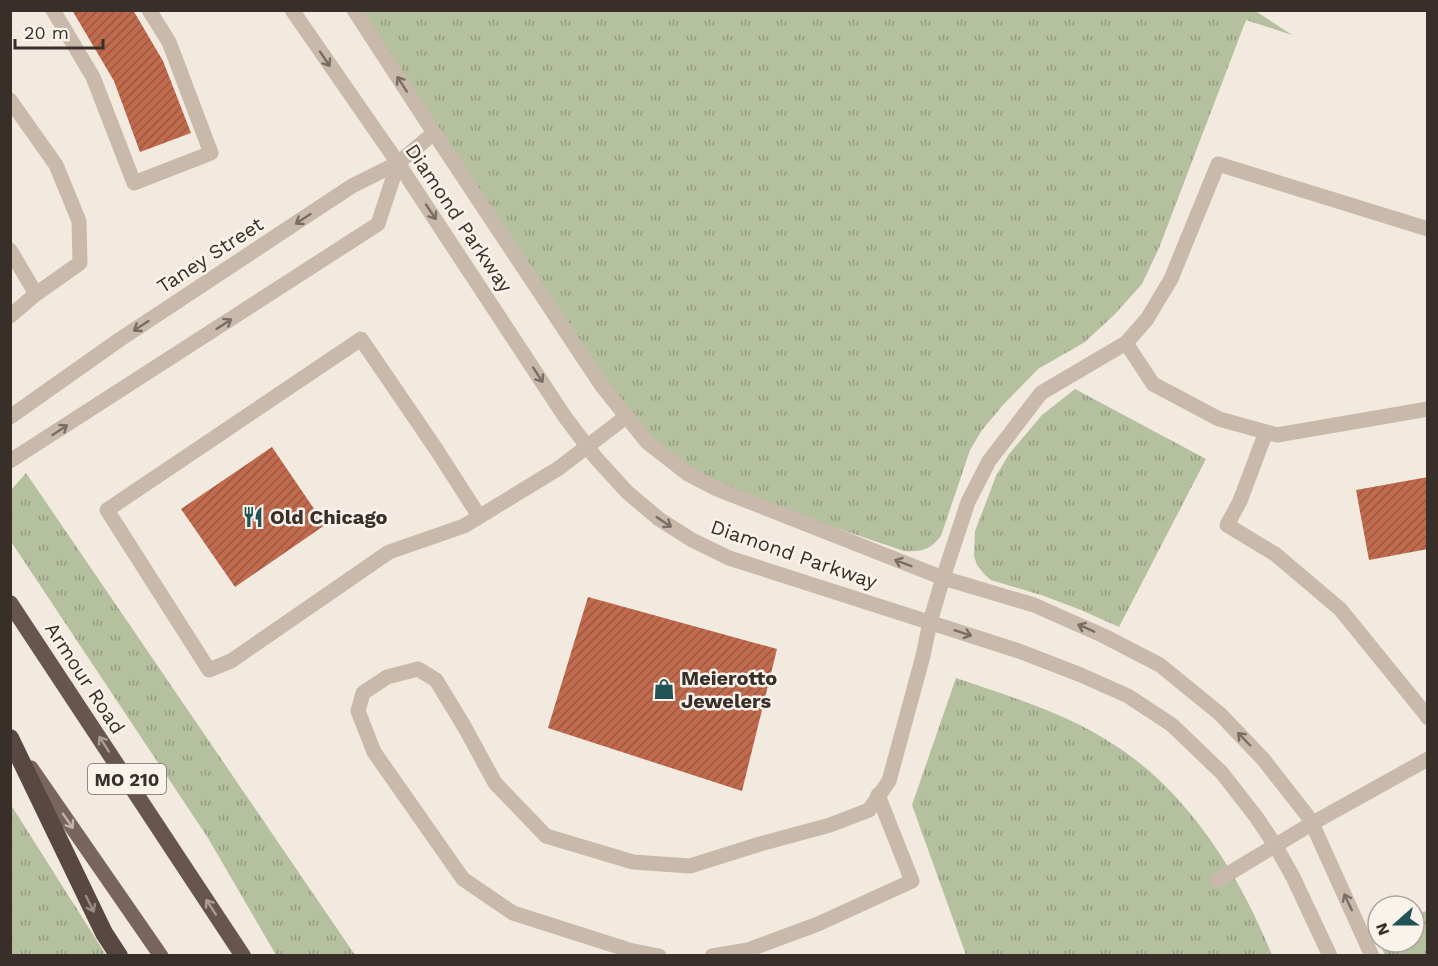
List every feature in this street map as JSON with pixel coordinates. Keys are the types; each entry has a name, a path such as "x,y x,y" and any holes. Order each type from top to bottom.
{"highway":[{"name":"Armour Road","path":"10,603 243,956"},
{"path":"10,738 104,933 119,956"}],"main road":[{"path":"10,738 161,956"}],"street":[{"path":"53,10 93,76 134,183 211,153 169,42 149,10"},
{"name":"Diamond Parkway","path":"292,10 398,163 565,417 596,458 627,492 659,519 692,540 729,558 1019,651 1128,696 1172,725 1222,773 1257,818 1293,877 1330,956"},
{"name":"Diamond Parkway","path":"354,10 602,386 647,441 688,474 717,489 942,578 1034,605 1104,636 1160,665 1220,714 1263,759 1310,819 1372,956"},
{"path":"10,100 56,165 79,222 80,263 36,294 10,316"},
{"name":"Taney Street","path":"10,417 118,340 352,186 398,163 434,133"},
{"path":"10,461 378,224 398,163"},
{"path":"659,956 629,950 513,913 463,879 374,752 358,711 363,693 387,676 418,669 436,680 495,783 546,836 633,862 690,866 830,825 869,810 889,781 942,578 968,502 988,461 1041,393 1126,343 1147,319 1171,279 1218,164 1428,229"},
{"path":"10,250 36,294"},
{"path":"480,516 361,339 107,510 209,670 231,662 389,552 464,526 559,468 627,416"},
{"path":"1126,343 1153,384 1219,419 1277,435 1428,409"},
{"path":"1266,432 1240,501 1227,525 1275,554 1340,609 1428,718"},
{"path":"1218,880 1311,824 1428,759"},
{"path":"712,956 748,950 818,924 912,881 878,795"}],"green space":[{"path":"1206,10 1214,12 1254,10 1292,35 1246,20 1159,248 1142,284 1085,342 1038,369 1003,405 982,430 970,450 941,536 929,547 910,551 904,551 721,489 655,443 616,394 359,11"},
{"path":"1075,389 1206,459 1119,627 1044,596 991,580 977,565 974,556 975,531 996,476 1009,454 1042,415"},
{"path":"26,473 355,955 276,955 208,838 12,543 10,539 11,490"},
{"path":"956,678 1078,724 1116,746 1142,765 1167,787 1209,838 1244,896 1272,955 966,955 912,805"},
{"path":"11,805 106,955 11,955"},
{"path":"1426,911 1427,955 1385,955 1426,954"}],"building":[{"path":"72,10 133,10 163,61 191,133 140,152 114,81"},
{"name":"Old Chicago","path":"272,447 325,525 235,587 181,509"},
{"path":"1428,477 1428,549 1369,560 1356,490"},
{"name":"Meierotto Jewelers","path":"588,597 777,649 742,791 548,728"}],"place":[{"name":"Old Chicago","path":"253,517"},
{"name":"Meierotto Jewelers","path":"664,689"}]}
